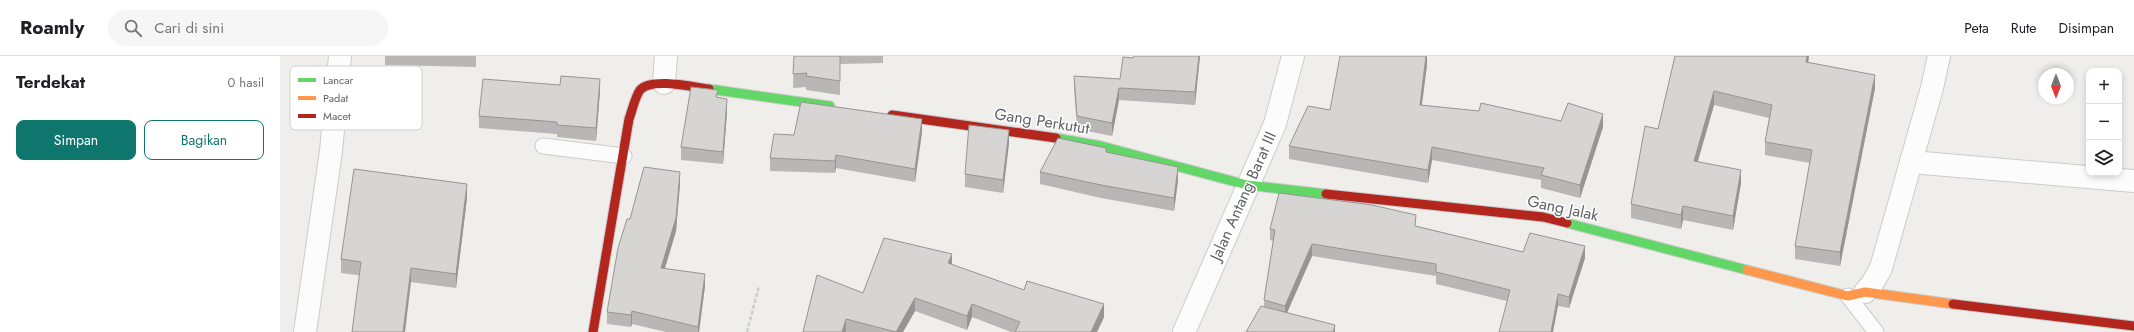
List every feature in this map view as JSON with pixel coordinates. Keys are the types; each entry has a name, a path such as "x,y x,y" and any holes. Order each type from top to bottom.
{"street":[{"path":"339,66 340,56"},
{"path":"664,83 666,56"},
{"name":"Jalan Antang Barat III","path":"1184,332 1247,186 1276,124 1293,56"},
{"path":"1856,294 1872,284 1881,268 1940,56"},
{"path":"592,332 624,156 629,120 640,90 648,85 664,83 842,108"},
{"name":"Gang Perkutut","path":"880,113 1024,132 1101,146 1247,186"},
{"path":"305,332 333,130"},
{"path":"1911,162 2134,181"},
{"name":"Gang Jalak","path":"1247,186 1543,217 1856,294 2134,326"}],"lane":[{"path":"543,146 624,156"},
{"path":"1856,294 1876,332"}],"path":[{"path":"747,332 759,286"}],"building":[{"path":"794,56 840,56 840,81 806,76 807,73 793,74"},
{"path":"1134,56 1199,56 1195,92 1119,88 1112,123 1077,116 1074,76 1120,79 1123,57 1133,58"},
{"path":"1340,56 1426,56 1420,105 1479,111 1481,103 1561,121 1568,103 1603,114 1580,185 1541,175 1544,168 1432,147 1428,170 1289,146 1308,106 1330,110"},
{"path":"1675,56 1807,56 1806,62 1875,75 1840,252 1795,246 1812,150 1765,142 1772,105 1714,91 1694,161 1741,170 1733,216 1683,206 1681,215 1631,204 1645,126 1658,129"},
{"path":"561,76 600,79 596,128 557,125 557,122 479,116 483,79 560,85"},
{"path":"691,87 718,90 716,97 727,99 723,152 681,147"},
{"path":"801,102 922,119 915,169 836,155 835,161 770,158 774,134 794,135"},
{"path":"969,125 1009,130 1003,180 965,174"},
{"path":"1058,138 1106,148 1106,152 1178,167 1174,198 1040,172"},
{"path":"644,167 680,172 676,218 661,268 705,274 698,327 632,311 631,315 607,312 618,248 627,219 630,219"},
{"path":"354,169 467,184 456,274 411,268 403,332 352,332 361,262 341,259"},
{"path":"1279,193 1372,205 1416,215 1415,226 1523,252 1530,233 1585,246 1569,297 1558,294 1551,332 1499,332 1510,290 1436,272 1436,264 1312,244 1285,306 1264,300 1275,230 1270,229"},
{"path":"884,238 952,254 948,263 1024,290 1027,281 1104,304 1091,332 1015,332 1020,322 972,304 967,316 915,298 896,332 846,319 842,332 803,332 817,275 863,293"},
{"path":"1261,306 1335,325 1333,332 1246,332"}],"traffic: fast":[{"path":"709,89 830,106"},
{"path":"1056,138 1101,146 1247,185 1326,194"},
{"path":"1567,223 1747,270"}],"traffic: slow":[{"path":"1747,270 1848,296 1865,292 1953,304"}],"traffic: jam":[{"path":"593,332 629,119 638,93 646,86 663,83 709,89"},
{"path":"892,115 1056,138"},
{"path":"1326,194 1543,217 1567,223"},
{"path":"1953,304 2134,326"}]}
